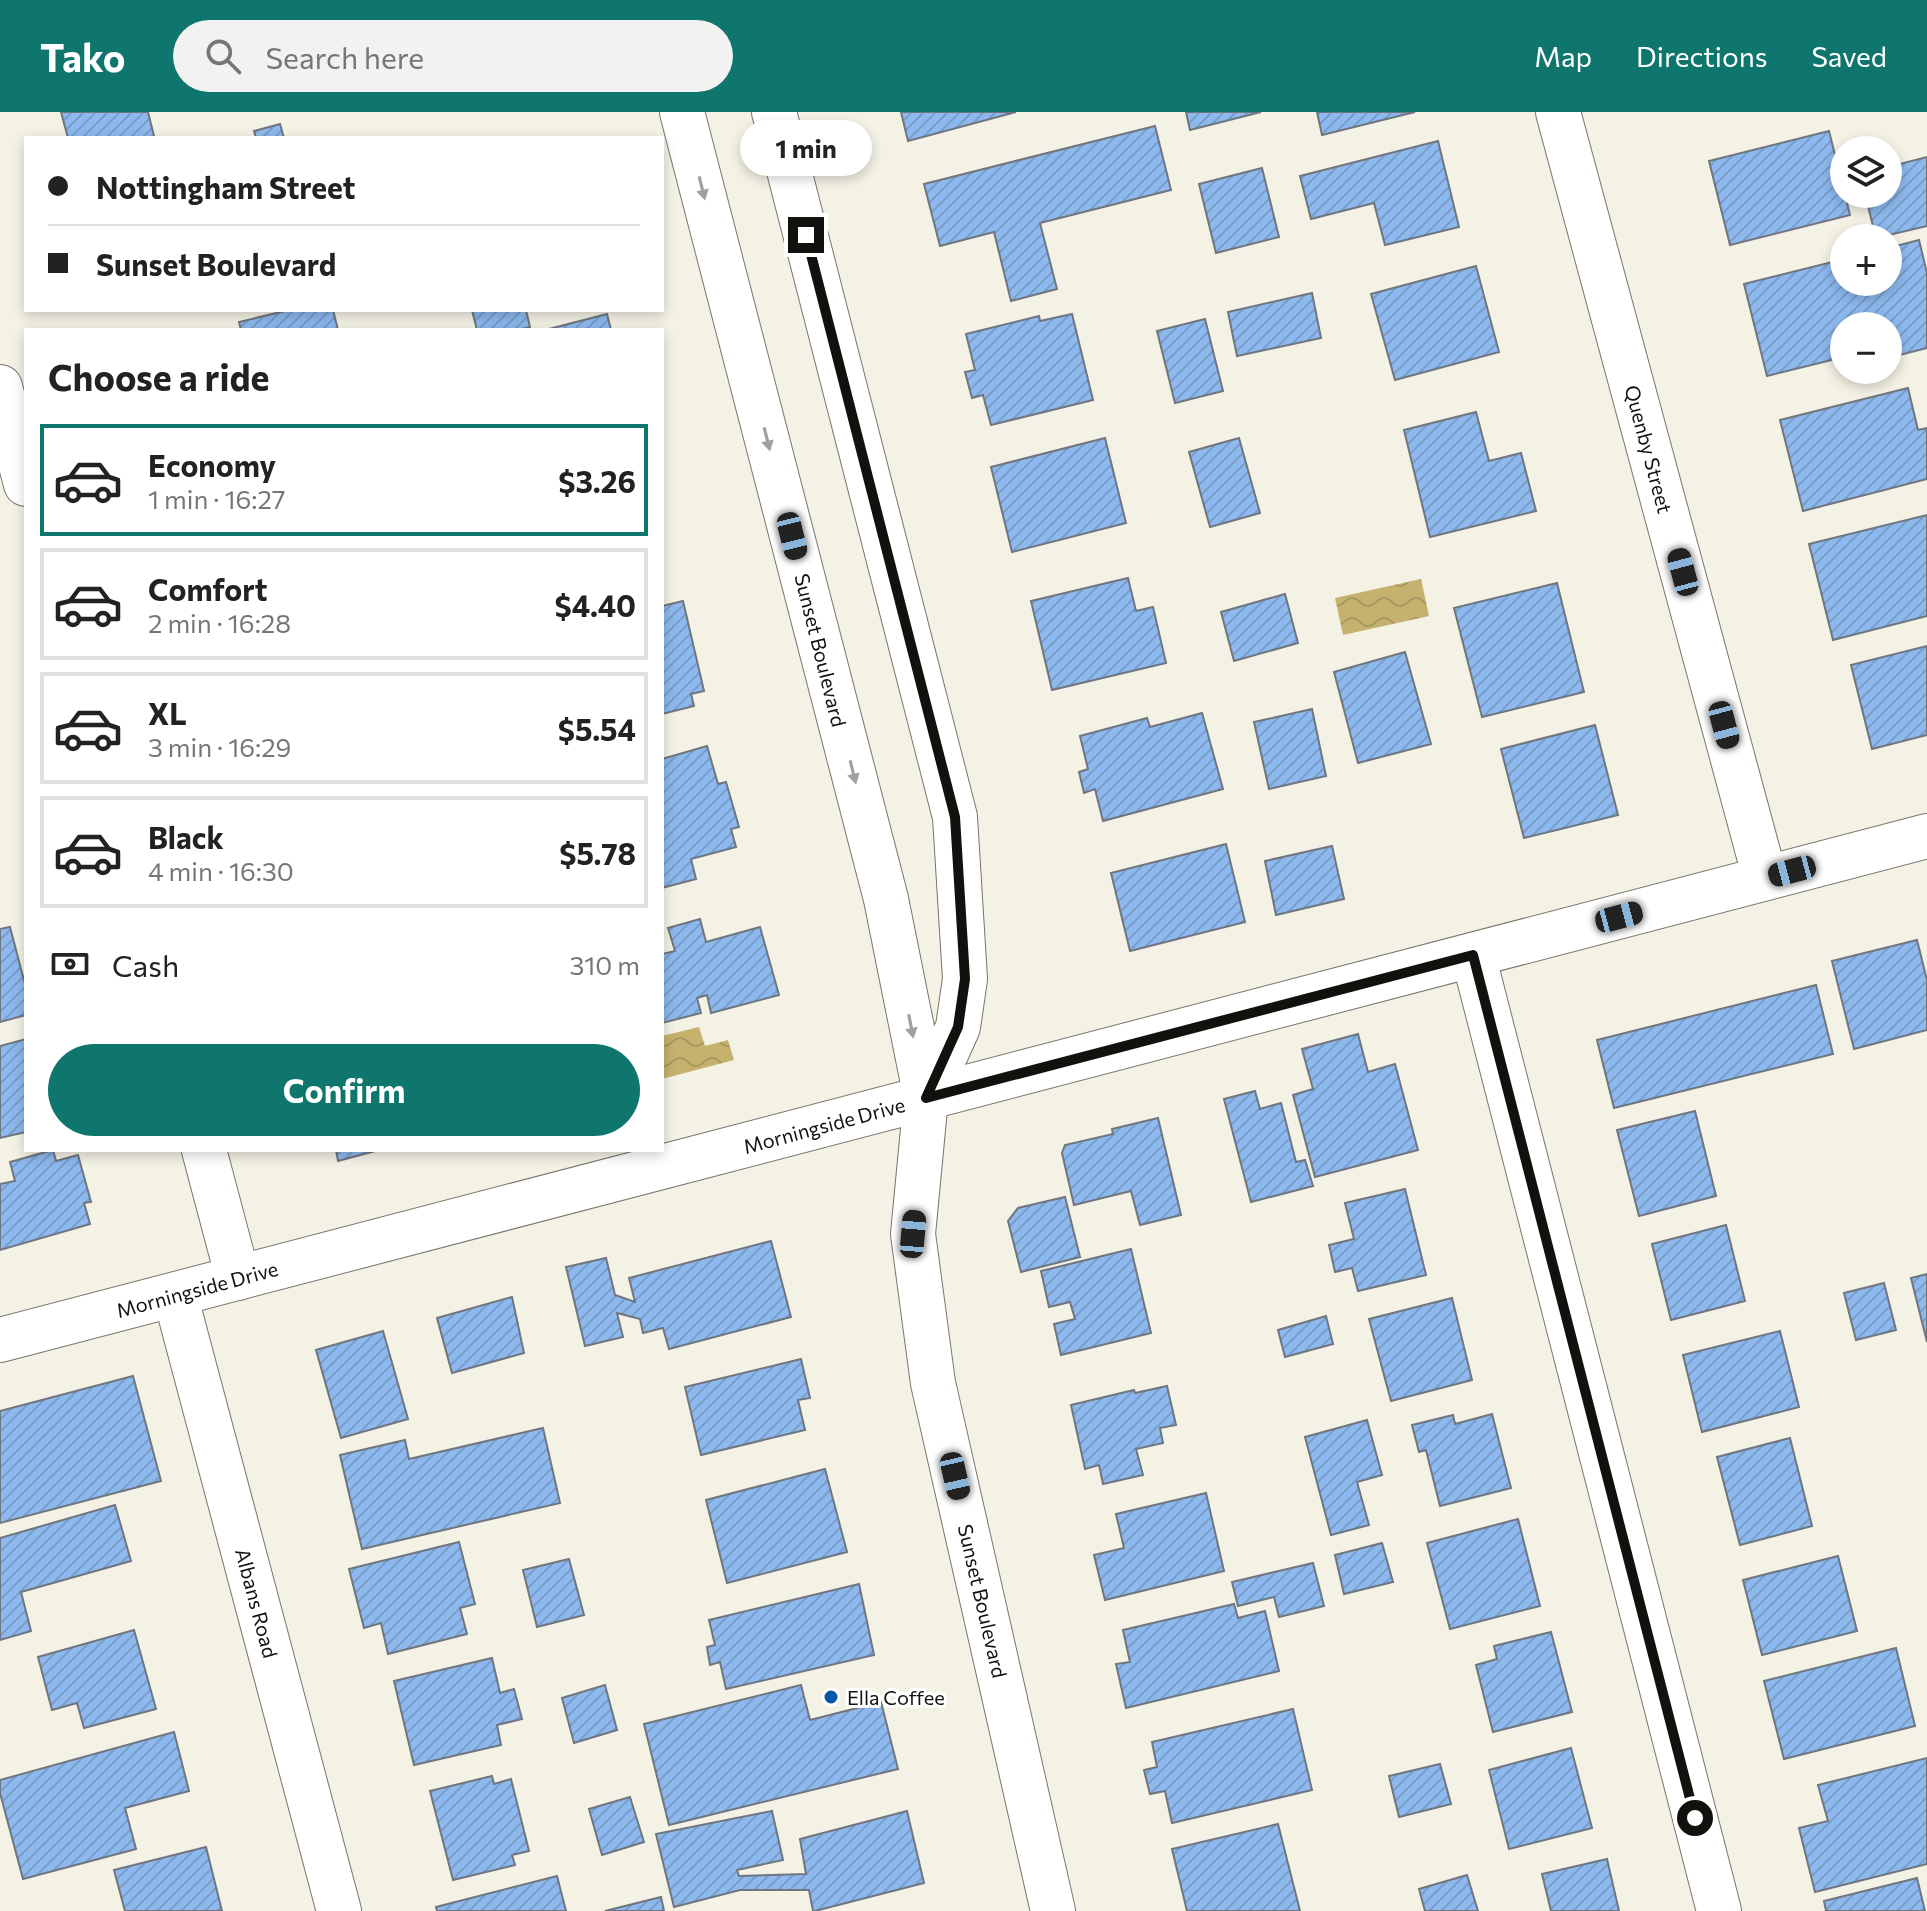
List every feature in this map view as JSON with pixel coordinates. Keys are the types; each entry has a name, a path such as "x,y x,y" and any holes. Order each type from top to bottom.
{"street":[{"name":"Sunset Boulevard","path":"682,112 886,899 926,1098 913,1234 933,1383 1053,1911"},
{"name":"Sunset Boulevard","path":"774,112 955,817 965,979 958,1027 926,1098"},
{"name":"Quenby Street","path":"1558,112 1765,878"},
{"path":"0,387 24,477"},
{"name":"Morningside Drive","path":"0,1340 1927,836"},
{"path":"1473,955 1719,1911"},
{"path":"205,1152 238,1278"},
{"name":"Albans Road","path":"175,1295 339,1911"}],"water":[{"path":"1421,579 1429,616 1343,635 1335,598"},
{"path":"699,1027 705,1046 728,1040 734,1060 664,1078 664,1036"}],"building":[{"path":"61,112 148,112 154,136 67,136"},
{"path":"901,112 1016,112 908,141"},
{"path":"1186,112 1261,112 1190,130"},
{"path":"1317,112 1415,112 1322,135"},
{"path":"280,124 283,136 255,136 254,131"},
{"path":"1155,126 1171,190 1040,223 1057,289 1011,301 994,232 940,246 924,184"},
{"path":"1829,131 1830,208 1848,208 1850,215 1730,245 1709,161"},
{"path":"1438,141 1459,227 1385,245 1374,203 1311,219 1300,176"},
{"path":"1927,157 1927,226 1902,232 1902,224 1872,224 1868,208 1902,208 1902,163"},
{"path":"1262,168 1279,237 1216,253 1199,184"},
{"path":"1919,240 1927,273 1927,348 1902,354 1902,312 1830,312 1830,360 1767,376 1744,284 1830,262 1830,296 1902,296 1902,244"},
{"path":"1476,266 1499,352 1395,380 1371,294"},
{"path":"1312,293 1321,338 1237,356 1228,312"},
{"path":"281,312 334,312 338,328 240,328 239,322"},
{"path":"472,312 526,312 530,327 526,328 476,328"},
{"path":"607,314 610,328 553,328"},
{"path":"1072,314 1093,400 991,425 983,395 972,398 965,372 975,370 966,334 1039,316 1040,321"},
{"path":"1205,319 1223,391 1175,403 1157,331"},
{"path":"1908,388 1918,430 1927,428 1927,479 1803,511 1780,420"},
{"path":"1476,412 1489,461 1521,453 1536,511 1430,537 1404,430"},
{"path":"1105,438 1126,523 1012,552 991,467"},
{"path":"1239,438 1260,513 1210,527 1189,452"},
{"path":"1927,515 1927,616 1833,640 1809,544"},
{"path":"1128,578 1136,611 1153,607 1166,663 1052,690 1031,601"},
{"path":"1557,583 1584,692 1482,717 1454,608"},
{"path":"1285,594 1298,643 1234,661 1221,612"},
{"path":"683,601 704,691 691,694 694,706 664,714 664,606"},
{"path":"1927,646 1927,735 1872,749 1851,665"},
{"path":"1405,652 1431,744 1358,763 1334,672"},
{"path":"1312,709 1326,776 1269,789 1254,722"},
{"path":"1202,713 1223,789 1103,821 1095,789 1084,793 1079,772 1088,769 1080,736 1147,718 1150,727"},
{"path":"1595,725 1618,815 1524,838 1501,749"},
{"path":"707,746 718,784 726,782 739,827 731,829 736,847 691,859 696,879 664,887 664,758"},
{"path":"1226,844 1245,922 1130,951 1111,873"},
{"path":"1332,846 1344,899 1276,915 1265,861"},
{"path":"700,919 706,942 760,927 779,995 711,1013 707,995 697,998 701,1013 664,1022 664,954 675,951 668,928"},
{"path":"10,927 24,980 24,1016 0,1022 0,929"},
{"path":"1917,940 1927,980 1927,1030 1854,1049 1832,961"},
{"path":"1816,985 1833,1054 1614,1108 1597,1040"},
{"path":"1358,1034 1368,1072 1395,1064 1418,1150 1315,1177 1293,1095 1313,1089 1302,1049"},
{"path":"24,1040 24,1132 0,1138 0,1046"},
{"path":"1255,1091 1260,1109 1281,1103 1296,1162 1305,1160 1313,1186 1251,1202 1224,1099"},
{"path":"1695,1111 1716,1196 1639,1216 1617,1130"},
{"path":"1158,1118 1181,1215 1140,1225 1131,1191 1074,1205 1062,1153 1065,1145 1113,1134 1112,1129"},
{"path":"46,1152 54,1152 56,1161 78,1155 91,1202 84,1203 90,1224 0,1250 0,1184 15,1181 10,1162"},
{"path":"336,1152 372,1152 338,1161"},
{"path":"1405,1189 1426,1275 1358,1291 1352,1268 1335,1272 1329,1245 1354,1239 1345,1203"},
{"path":"1065,1197 1080,1257 1021,1272 1008,1221 1018,1208"},
{"path":"1726,1225 1745,1301 1671,1320 1652,1244"},
{"path":"771,1241 791,1317 669,1349 663,1328 643,1333 640,1319 617,1313 623,1337 585,1346 566,1267 606,1258 615,1295 635,1302 629,1278"},
{"path":"1131,1249 1151,1333 1061,1355 1054,1324 1075,1319 1070,1302 1049,1307 1041,1271"},
{"path":"1927,1274 1927,1342 1911,1278"},
{"path":"1884,1283 1896,1330 1856,1340 1844,1293"},
{"path":"512,1297 524,1353 452,1373 437,1318"},
{"path":"1452,1298 1472,1380 1391,1401 1369,1319"},
{"path":"1326,1316 1333,1344 1285,1357 1278,1330"},
{"path":"383,1331 408,1419 341,1438 316,1350"},
{"path":"1780,1331 1799,1407 1702,1432 1683,1355"},
{"path":"801,1359 810,1398 798,1400 805,1430 701,1455 685,1387"},
{"path":"133,1376 161,1481 0,1523 0,1411"},
{"path":"1167,1386 1176,1425 1160,1428 1163,1443 1136,1449 1143,1475 1103,1484 1099,1465 1085,1469 1071,1405 1134,1390 1135,1393"},
{"path":"1492,1414 1511,1488 1440,1506 1426,1450 1419,1452 1412,1425 1453,1415 1455,1424"},
{"path":"1367,1420 1382,1475 1357,1482 1369,1525 1331,1535 1305,1437"},
{"path":"543,1428 560,1503 362,1549 340,1455 405,1440 409,1459"},
{"path":"1790,1438 1812,1526 1740,1545 1717,1457"},
{"path":"825,1469 847,1552 727,1583 706,1500"},
{"path":"1206,1493 1224,1571 1105,1600 1094,1555 1124,1548 1116,1514"},
{"path":"115,1505 131,1561 21,1592 31,1631 0,1640 0,1538"},
{"path":"1518,1519 1540,1606 1450,1629 1427,1543"},
{"path":"459,1542 475,1604 460,1608 467,1634 388,1654 381,1623 364,1628 349,1569"},
{"path":"1382,1543 1393,1582 1344,1594 1335,1555"},
{"path":"1838,1556 1857,1631 1762,1655 1743,1580"},
{"path":"569,1559 584,1615 537,1627 523,1570"},
{"path":"1313,1563 1324,1606 1279,1617 1274,1597 1238,1606 1232,1582"},
{"path":"859,1584 874,1655 726,1689 720,1662 710,1665 707,1647 715,1645 709,1620"},
{"path":"1234,1604 1238,1618 1265,1611 1279,1671 1126,1708 1116,1664 1130,1662 1123,1630"},
{"path":"134,1630 156,1709 84,1728 77,1703 52,1710 38,1657"},
{"path":"1551,1632 1572,1712 1493,1732 1476,1665 1497,1659 1494,1646"},
{"path":"1896,1648 1915,1726 1784,1759 1764,1681"},
{"path":"492,1658 500,1693 514,1689 522,1719 497,1725 501,1745 414,1765 394,1681"},
{"path":"605,1685 617,1730 574,1743 562,1698"},
{"path":"801,1685 810,1720 881,1702 898,1769 669,1825 644,1724"},
{"path":"1293,1709 1312,1790 1172,1823 1165,1791 1150,1794 1144,1770 1157,1767 1152,1742"},
{"path":"174,1732 189,1791 125,1808 136,1849 23,1879 0,1793 0,1780"},
{"path":"1571,1748 1592,1828 1509,1849 1489,1770"},
{"path":"1927,1758 1927,1864 1815,1892 1799,1828 1828,1821 1818,1785"},
{"path":"1440,1764 1451,1804 1399,1817 1389,1776"},
{"path":"492,1776 494,1784 511,1779 529,1851 512,1855 515,1865 453,1880 430,1791"},
{"path":"630,1797 644,1842 602,1855 589,1809"},
{"path":"772,1811 783,1860 737,1870 739,1876 806,1874 800,1839 907,1811 924,1883 815,1911 809,1890 740,1890 674,1907 656,1834"},
{"path":"1278,1824 1300,1911 1187,1911 1172,1849"},
{"path":"206,1847 222,1911 125,1911 114,1870"},
{"path":"1607,1859 1619,1911 1551,1911 1542,1874"},
{"path":"1467,1875 1478,1911 1425,1911 1419,1889"},
{"path":"557,1876 566,1911 437,1911 436,1907"},
{"path":"1917,1878 1925,1911 1826,1911 1824,1901"},
{"path":"661,1897 664,1911 605,1911"}],"place":[{"name":"Ella Coffee","path":"831,1697"}],"route":[{"path":"806,235 955,817 965,979 958,1027 926,1098 1473,955 1695,1818"}]}
